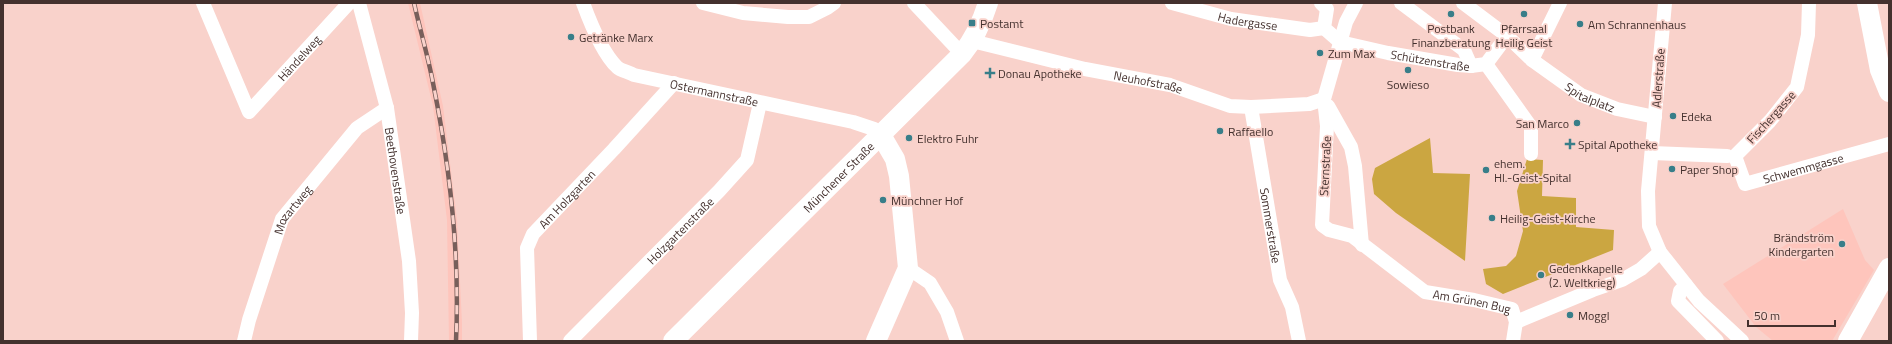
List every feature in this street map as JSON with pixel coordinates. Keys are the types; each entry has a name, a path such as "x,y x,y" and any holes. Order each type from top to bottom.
{"main road":[{"name":"Münchener Straße","path":"673,341 881,135 967,47 981,24 988,3"},
{"path":"1867,3 1880,70 1889,92"},
{"path":"876,341 908,268 899,176 894,159 881,135"},
{"path":"1848,341 1889,268"}],"street":[{"name":"Händelweg","path":"203,3 249,112 349,3"},
{"name":"Beethovenstraße","path":"359,3 387,108 409,261 412,313 411,341"},
{"name":"Ostermannstraße","path":"583,3 588,18 608,56 618,68 634,74 864,125 881,135"},
{"path":"703,3 743,13 788,17 809,17 834,3"},
{"path":"914,3 967,47"},
{"name":"Hadergasse","path":"1172,3 1231,19 1310,30 1324,28"},
{"path":"1322,3 1327,9 1324,28 1340,42"},
{"path":"1356,3 1346,22 1324,99 1351,147 1362,245"},
{"path":"1401,3 1464,50 1471,66"},
{"name":"Spitalplatz","path":"1463,3 1507,36 1532,60 1581,95 1617,109 1655,117"},
{"path":"1532,60 1560,3"},
{"name":"Adlerstraße","path":"1665,3 1648,190 1649,226 1660,252 1686,285 1699,301 1742,341"},
{"name":"Fischergasse","path":"1731,156 1770,121 1798,87 1808,35 1810,3"},
{"name":"Schützenstraße","path":"1340,42 1432,61 1471,66 1486,64 1507,36"},
{"name":"Neuhofstraße","path":"967,47 1170,85 1230,106 1251,108 1309,104 1324,99"},
{"path":"1486,64 1531,127 1531,154"},
{"name":"Am Holzgarten","path":"530,341 527,248 533,234 674,83"},
{"name":"Sternstraße","path":"1324,99 1327,126 1322,225 1329,230"},
{"name":"Holzgartenstraße","path":"570,341 719,191 747,160 760,102"},
{"name":"Mozartweg","path":"244,341 249,320 282,219 357,128 387,108"},
{"name":"Sommerstraße","path":"1251,108 1280,280 1292,307 1299,341"},
{"name":"Schwemmgasse","path":"1731,156 1745,184 1889,144"},
{"path":"1652,152 1731,156"},
{"name":"Am Grünen Bug","path":"1329,230 1352,236 1425,292 1474,300 1512,309 1516,322"},
{"path":"1513,341 1516,322 1593,290 1622,280 1641,269 1660,252"},
{"path":"908,268 930,283 947,312 957,341"},
{"path":"1686,285 1680,291 1678,301 1717,341"}],"shaded area":[{"path":"408,3 420,3 443,106 457,220 462,341 449,341 447,220 433,106"},
{"path":"1430,138 1433,173 1470,174 1465,261 1396,213 1374,194 1372,179 1375,168"},
{"path":"1527,159 1543,160 1542,196 1576,198 1576,227 1614,230 1613,250 1503,294 1486,284 1483,269 1506,266 1516,256 1523,231 1517,191"},
{"path":"1843,209 1865,260 1874,270 1832,341 1773,341 1756,327 1723,284"}],"railway":[{"path":"414,3 433,83 449,179 455,244 457,309 456,341"}],"place":[{"name":"Postbank Finanzberatung","path":"1451,14"},
{"name":"Pfarrsaal Heilig Geist","path":"1524,14"},
{"name":"Postamt","path":"972,23"},
{"name":"Am Schrannenhaus","path":"1580,24"},
{"name":"Getränke Marx","path":"571,37"},
{"name":"Zum Max","path":"1320,53"},
{"name":"Sowieso","path":"1408,70"},
{"name":"Donau Apotheke","path":"990,73"},
{"name":"Edeka","path":"1673,116"},
{"name":"San Marco","path":"1577,123"},
{"name":"Raffaello","path":"1220,131"},
{"name":"Elektro Fuhr","path":"909,138"},
{"name":"Spital Apotheke","path":"1570,144"},
{"name":"Paper Shop","path":"1672,169"},
{"name":"ehem. Hl.-Geist-Spital","path":"1486,170"},
{"name":"Münchner Hof","path":"883,200"},
{"name":"Heilig-Geist-Kirche","path":"1492,218"},
{"name":"Brändström Kindergarten","path":"1842,244"},
{"name":"Gedenkkapelle (2. Weltkrieg)","path":"1541,275"},
{"name":"Moggl","path":"1570,315"}]}
